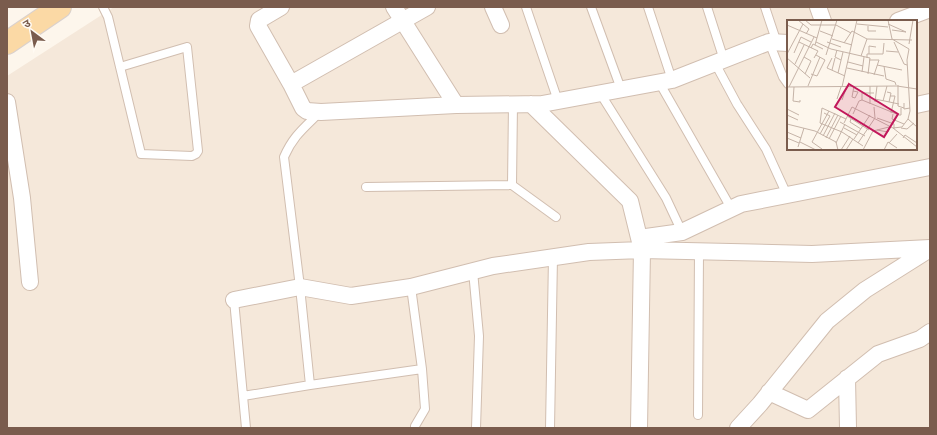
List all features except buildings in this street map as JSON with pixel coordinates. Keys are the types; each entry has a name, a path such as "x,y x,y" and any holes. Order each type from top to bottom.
{"main road":[{"path":"7,31 44,7"},
{"path":"7,43 60,7"}],"street":[{"path":"281,7 259,20 258,26 303,108 308,111 321,112 456,105 542,104 665,81 720,61 778,43"},
{"path":"394,7 456,105"},
{"path":"291,84 427,7"},
{"path":"493,7 501,25"},
{"path":"818,7 823,20"},
{"path":"901,20 930,9"},
{"path":"7,102 22,198 30,282"},
{"path":"917,105 930,102"},
{"path":"531,104 630,201 640,244 639,428"},
{"path":"234,300 300,287 351,296 411,287 493,266 640,244 682,232 741,204 930,167"},
{"path":"640,244 699,251 812,254 930,249"},
{"path":"738,428 827,320 865,290 930,249"},
{"path":"769,392 808,410 878,354 920,339 930,332"},
{"path":"848,378 848,428"}],"lane":[{"path":"103,7 108,17 120,67 141,154 192,156 196,154 198,151 186,48 120,67"},
{"path":"526,7 558,101"},
{"path":"591,7 621,89"},
{"path":"648,7 665,81 731,208"},
{"path":"707,7 720,61 737,104 766,149 787,195"},
{"path":"765,7 778,43 783,77 787,83"},
{"path":"600,93 666,198 682,232"},
{"path":"512,185 513,104"},
{"path":"310,385 284,157 290,143 299,132 321,112"},
{"path":"366,187 512,185 556,217"},
{"path":"698,415 699,251"},
{"path":"550,428 553,257"},
{"path":"473,271 479,336 476,428"},
{"path":"411,287 422,369 425,409 415,428"},
{"path":"234,300 246,428"},
{"path":"243,396 422,369"}],"shaded area":[{"path":"114,7 930,7 930,428 7,428 7,76"}]}
